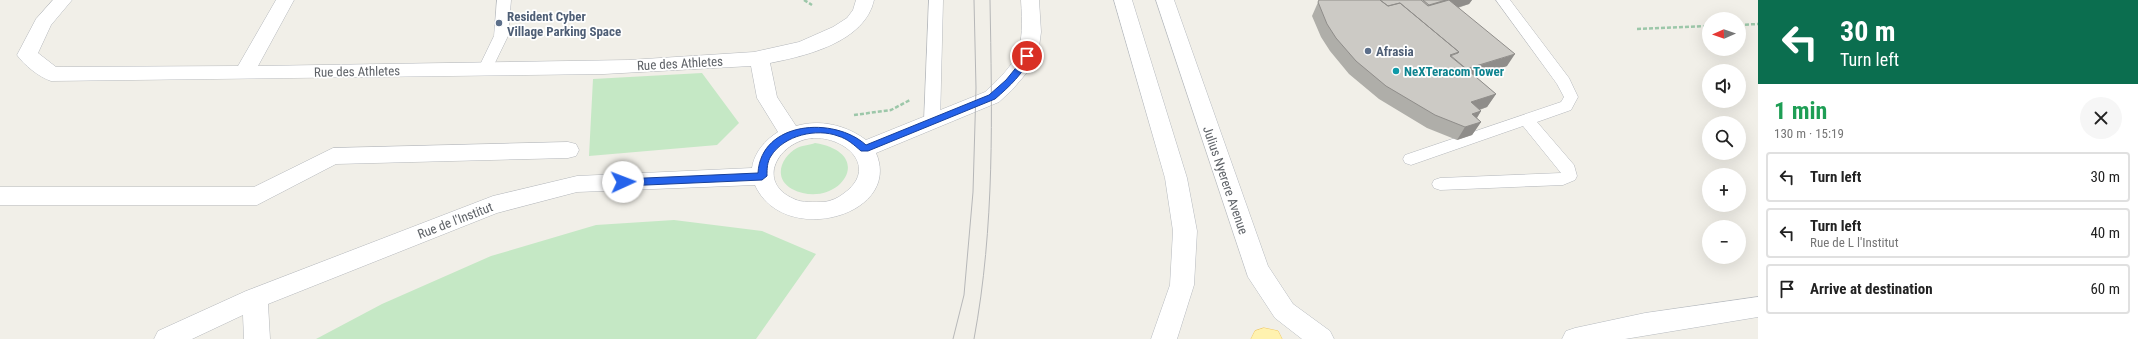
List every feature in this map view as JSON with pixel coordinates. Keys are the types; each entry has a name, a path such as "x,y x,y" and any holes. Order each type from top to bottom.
{"main road":[{"path":"1264,339 1269,339"}],"street":[{"name":"Rue des Athletes","path":"63,0 43,23 26,55 50,74 244,74 663,66 759,58 787,52 820,42 854,23 865,4 865,0"},
{"path":"244,74 285,0"},
{"path":"864,149 992,97 1009,82 1023,65 1032,46 1030,0"},
{"path":"1122,0 1176,178 1185,230 1182,285 1164,339"},
{"name":"Julius Nyerere Avenue","path":"1165,0 1257,270 1284,311 1321,339"},
{"path":"759,58 767,98 791,135"},
{"path":"807,131 829,131 840,133 854,140 864,149 870,161 871,173 867,185 858,196 846,205 829,210 810,211 792,208 777,200 767,189 762,176 763,164 768,153 777,143 791,135 807,131"},
{"path":"0,196 257,196 332,156 568,150"},
{"name":"Rue de l'Institut","path":"167,339 255,298 493,205 570,186 762,176"},
{"path":"255,298 258,339"},
{"path":"1575,339 1645,324 1758,307"}],"lane":[{"path":"485,69 501,36 504,0"},
{"path":"932,122 936,0"},
{"path":"1411,159 1566,106 1571,98 1564,82 1504,0"},
{"path":"1440,184 1563,179 1570,176 1568,169 1526,119"}],"path":[{"path":"804,0 812,5"},
{"path":"1746,25 1758,24"},
{"path":"1637,29 1702,26"}],"green space":[{"path":"702,73 739,123 717,145 589,156 593,79"},
{"path":"815,143 834,149 845,158 848,168 844,179 836,187 823,193 808,194 792,189 786,184 782,179 781,167 787,156 797,148"},
{"path":"674,220 762,231 816,254 756,339 316,339 382,304 491,256 596,225"}],"building":[{"name":"NeXTeracom Tower","path":"1319,0 1380,0 1388,6 1400,3 1459,52 1450,55 1496,94 1471,102 1481,111 1472,114 1481,122 1465,127 1435,115 1386,86 1356,61 1336,38 1327,24 1318,2"},
{"path":"1380,0 1421,0 1428,6 1449,0 1515,54 1466,69 1450,56 1459,52 1400,3 1388,6"},
{"path":"1423,0 1446,0 1429,5"}],"tram line":[{"path":"953,339 964,295 973,192 976,88 974,0"},
{"path":"974,339 986,254 991,170 990,0"}],"place":[{"name":"Resident Cyber Village Parking Space","path":"499,23"},
{"name":"Afrasia","path":"1368,51"},
{"name":"NeXTeracom Tower","path":"1396,71"}],"route":[{"path":"623,182 762,176 763,164 768,153 777,143 791,135 807,131 824,130 840,133 854,140 864,149 992,97 1009,82 1023,65 1027,56"}]}
